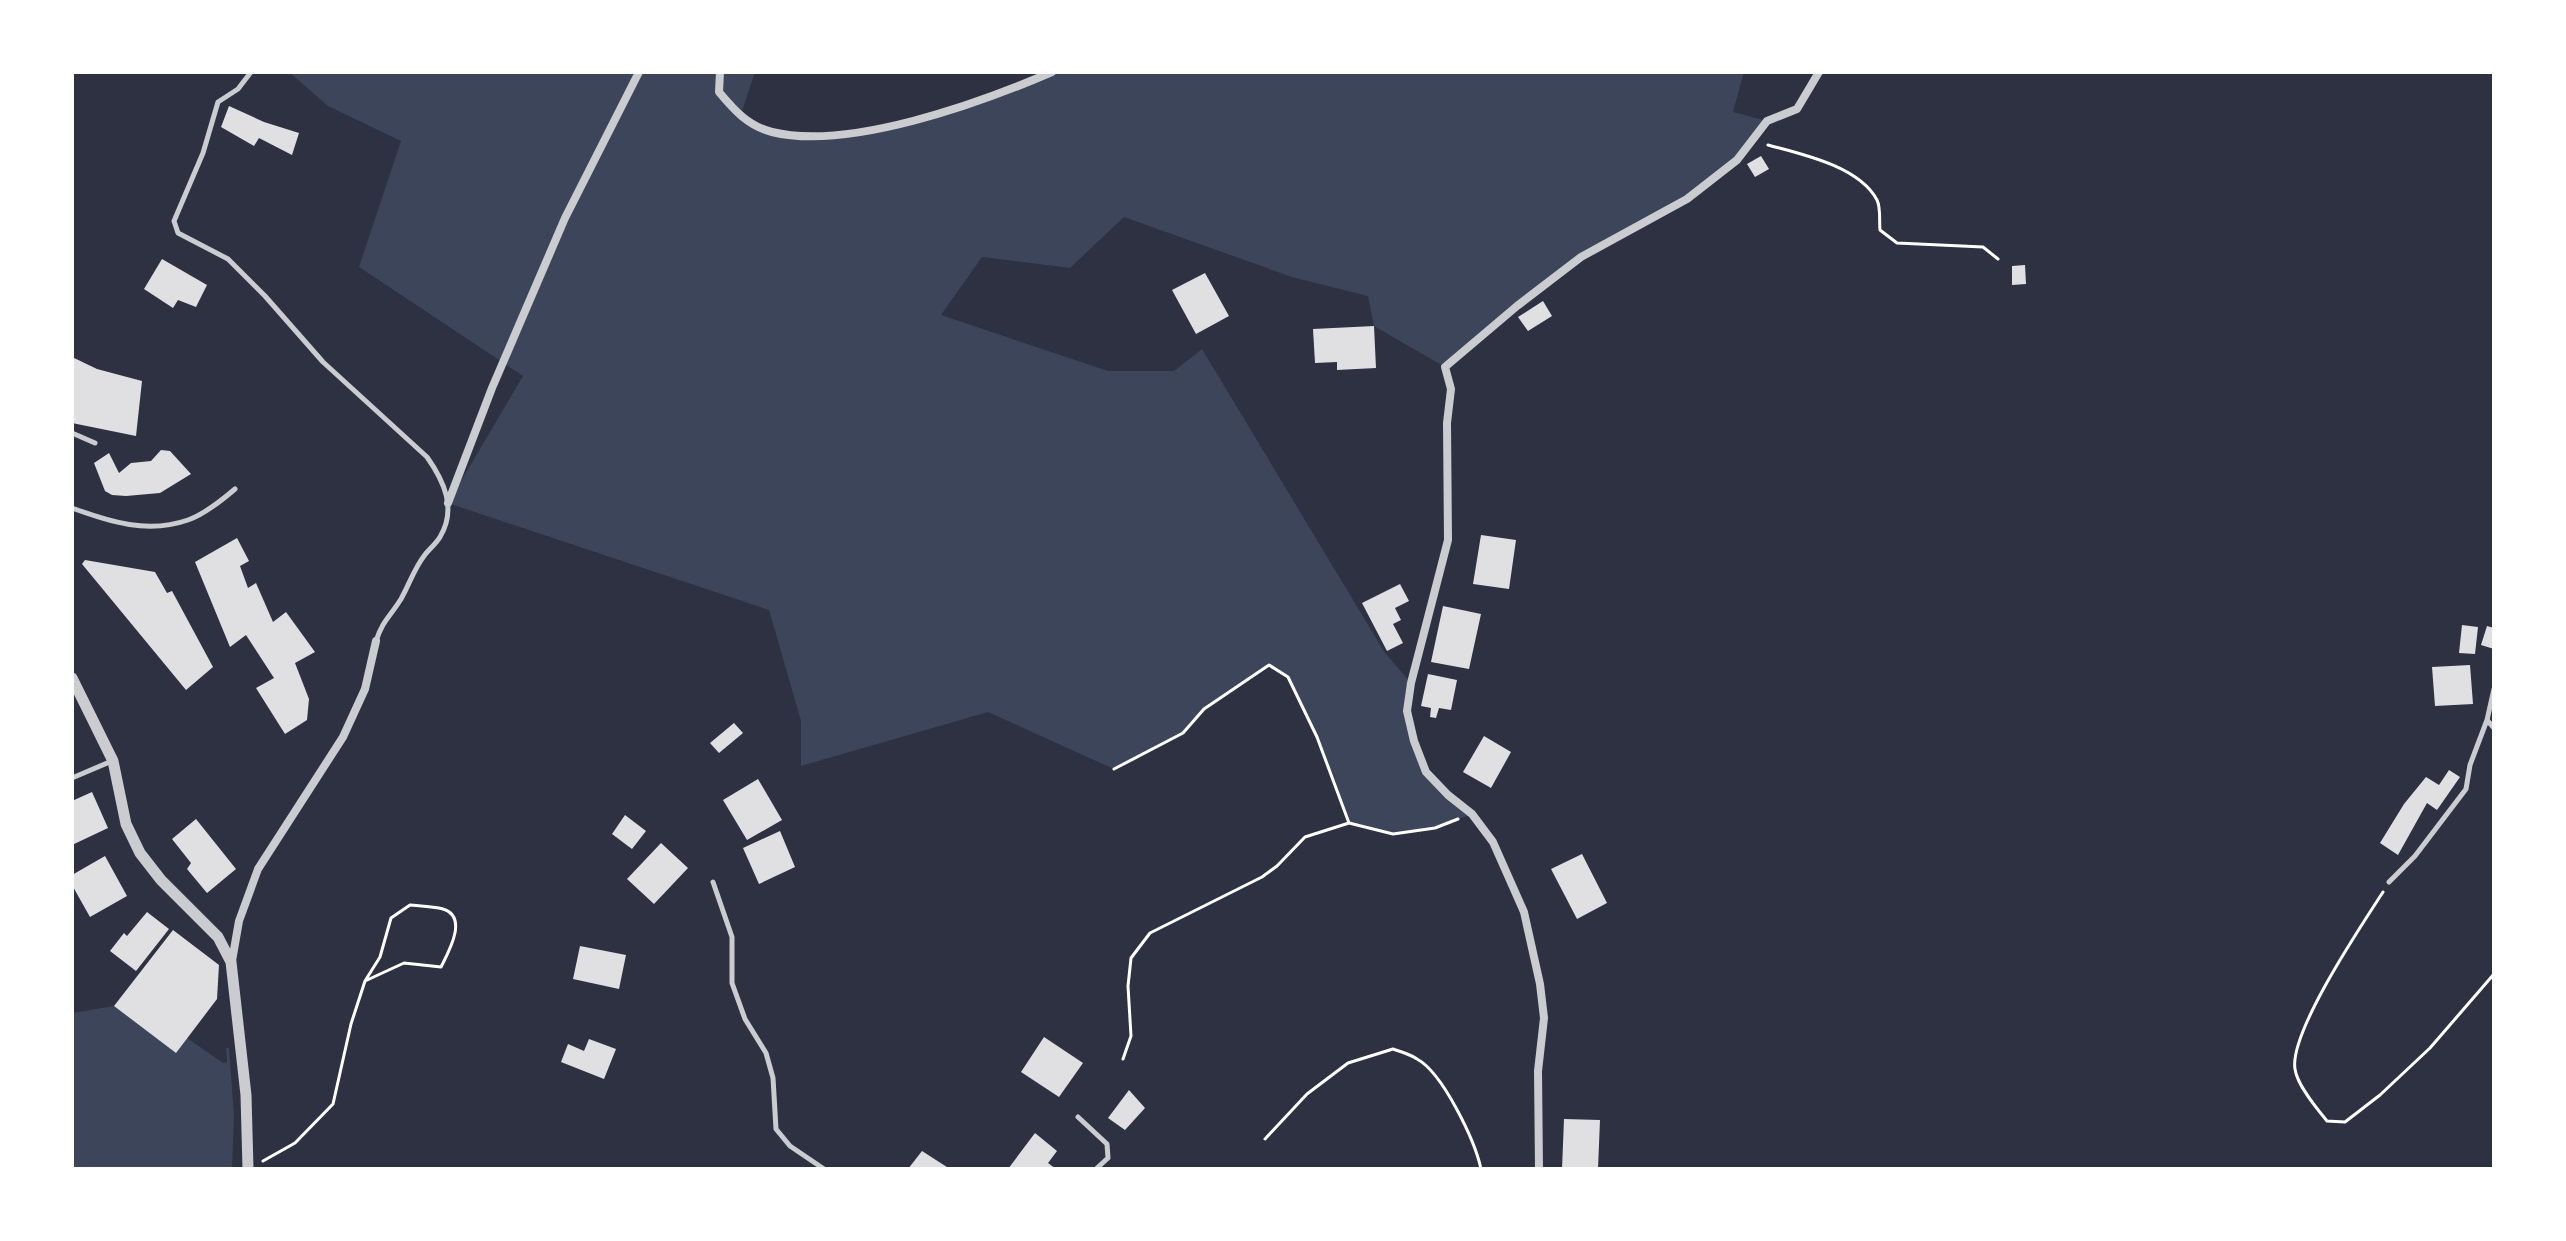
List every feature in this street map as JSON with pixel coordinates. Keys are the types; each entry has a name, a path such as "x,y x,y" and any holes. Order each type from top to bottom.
{"street":[{"path":"448,503 492,388 565,218 639,72"},
{"path":"720,72 719,92 740,117 769,132 811,138 854,134 928,117 1052,72"},
{"path":"1539,1169 1538,1071 1544,1018 1524,912 1493,842 1472,814 1426,772 1407,711 1421,638 1448,540 1447,423 1451,389 1445,367 1581,257 1687,199 1737,160 1767,121 1797,109 1819,72"},
{"path":"248,1168 246,1095 231,962 239,921 258,869 343,737 365,689 376,641"},
{"path":"72,678 113,761 126,824 140,853 161,880 218,937 231,962"}],"lane":[{"path":"251,72 238,89 218,102 203,153 174,221 178,233 228,259 323,362 427,457 439,474 448,503 441,535 422,558 400,601 381,624 376,641"},
{"path":"72,433 95,443"},
{"path":"72,508 123,525 146,527 188,520 211,508 235,489"},
{"path":"2389,882 2415,856 2466,789 2470,765 2487,720 2494,689"},
{"path":"2487,720 2494,728"},
{"path":"72,778 113,761"},
{"path":"713,882 732,937 732,983 745,1019 766,1053 773,1078 776,1129 790,1146 824,1169"},
{"path":"1078,1117 1107,1144 1108,1158 1096,1169"}],"path":[{"path":"1752,140 1830,163 1863,183 1878,201 1880,230 1897,243 1983,247 1998,259"},
{"path":"1114,769 1183,733 1204,709 1269,665 1288,677 1317,737 1349,823"},
{"path":"1123,1059 1131,1036 1128,986 1131,958 1150,933 1262,877 1305,837 1349,823 1393,834 1435,828 1472,814"},
{"path":"2389,882 2344,954 2294,1052 2295,1072 2327,1121 2345,1122 2380,1095 2430,1048 2494,974"},
{"path":"248,1168 295,1143 333,1104 351,1024 365,981 380,957 391,918 410,905 447,909 454,916 456,939 441,967 404,963 365,981"},
{"path":"1265,1139 1307,1094 1348,1063 1393,1049 1420,1060 1449,1095 1477,1153 1481,1169"}],"shaded area":[{"path":"289,72 755,72 740,117 769,132 811,138 928,117 1052,72 1744,72 1733,112 1767,121 1737,160 1687,199 1581,257 1445,367 1374,326 1368,296 1292,277 1124,217 1070,268 982,257 941,315 1108,371 1174,371 1202,349 1385,653 1411,683 1407,711 1426,772 1472,814 1435,828 1393,834 1349,823 1317,737 1288,677 1269,666 1204,709 1183,733 1114,769 988,712 801,766 801,721 769,610 448,503 523,376 359,267 401,141 328,106"},
{"path":"114,1006 187,1038 223,1063 227,1062 226,1048 229,1048 234,1115 232,1169 72,1169 72,1013"}],"building":[{"path":"229,106 299,133 292,155 259,138 254,146 221,127"},
{"path":"1761,156 1769,169 1755,177 1747,164"},
{"path":"162,259 207,285 196,307 178,300 173,308 144,289"},
{"path":"2025,265 2026,284 2012,285 2012,266"},
{"path":"1205,273 1229,316 1196,334 1172,290"},
{"path":"1543,301 1552,316 1528,331 1518,317"},
{"path":"1374,326 1376,368 1337,370 1337,362 1315,363 1313,329"},
{"path":"72,357 97,369 142,381 136,436 72,423"},
{"path":"161,450 170,451 191,474 160,493 126,496 105,491 94,463 109,453 119,473 131,463 151,461"},
{"path":"1481,535 1516,540 1509,589 1473,584"},
{"path":"237,538 249,561 240,566 248,588 256,583 273,622 286,612 315,652 295,663 309,699 307,720 285,734 256,688 274,678 246,635 230,647 195,562"},
{"path":"85,560 155,572 167,593 172,591 213,667 186,690 82,564"},
{"path":"1400,584 1409,601 1395,608 1401,620 1393,624 1403,643 1387,651 1362,603"},
{"path":"1443,606 1481,614 1469,669 1431,662"},
{"path":"2462,625 2478,627 2475,654 2459,653"},
{"path":"2487,626 2494,628 2494,649 2481,645"},
{"path":"2470,665 2473,704 2435,706 2432,667"},
{"path":"1428,674 1457,680 1451,710 1439,708 1436,718 1430,717 1431,708 1421,706"},
{"path":"734,723 743,733 719,753 710,743"},
{"path":"1484,736 1511,752 1491,788 1463,772"},
{"path":"2449,770 2460,777 2437,810 2427,803 2398,855 2380,843 2404,804 2426,777 2439,785"},
{"path":"758,779 782,820 747,840 723,800"},
{"path":"92,792 108,828 72,845 72,801"},
{"path":"625,815 646,831 632,849 612,834"},
{"path":"196,819 236,869 207,893 187,869 191,863 172,839"},
{"path":"780,831 795,867 759,884 743,848"},
{"path":"661,843 688,868 654,904 627,879"},
{"path":"1582,854 1607,903 1577,919 1551,869"},
{"path":"105,856 127,896 90,917 72,885 72,875"},
{"path":"147,912 169,929 136,971 110,951"},
{"path":"173,930 219,965 217,999 176,1053 114,1006"},
{"path":"580,946 626,955 619,989 573,979"},
{"path":"1044,1037 1083,1063 1059,1097 1021,1072"},
{"path":"589,1039 616,1049 604,1079 561,1062 568,1044 584,1051"},
{"path":"1129,1090 1145,1108 1125,1130 1108,1118"},
{"path":"1564,1119 1600,1120 1598,1169 1562,1169"},
{"path":"1035,1133 1057,1151 1048,1163 1056,1169 1008,1169"},
{"path":"922,1151 950,1169 908,1169"}]}
